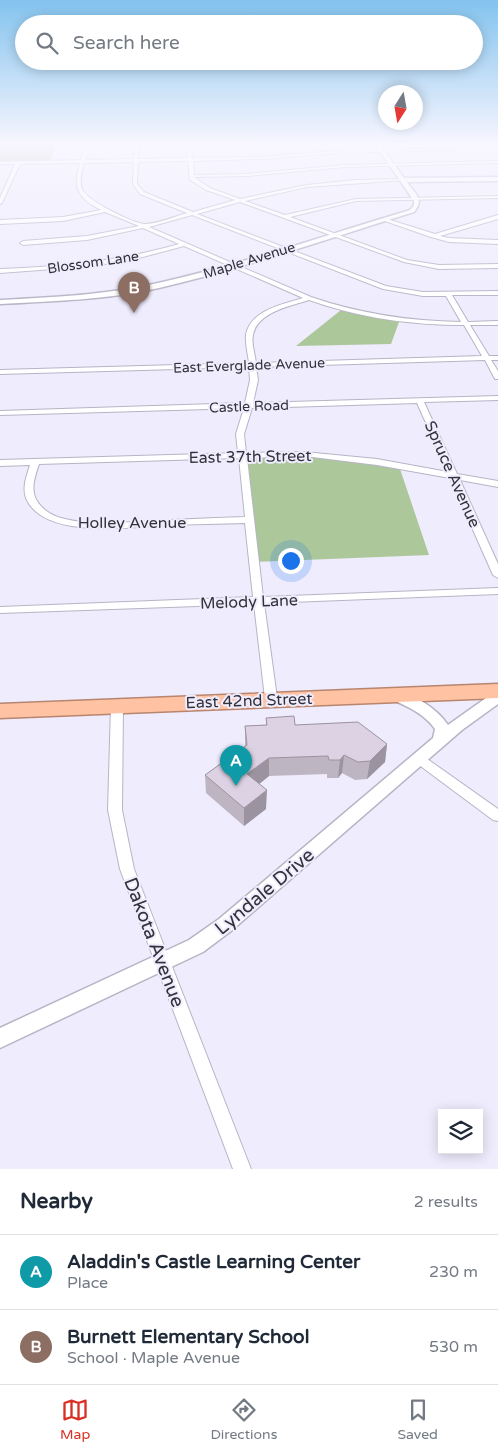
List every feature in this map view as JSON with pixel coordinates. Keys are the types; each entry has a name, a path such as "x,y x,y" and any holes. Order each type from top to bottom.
{"highway":[{"name":"East 42nd Street","path":"0,711 271,698 498,691"}],"street":[{"path":"84,198 93,204 142,226 341,310 376,318 417,323 498,323"},
{"path":"151,198 385,288 413,293 498,293"},
{"path":"233,198 395,257 425,265 448,267 498,266"},
{"path":"23,243 88,238 252,198"},
{"name":"Maple Avenue","path":"0,302 65,299 124,292 177,281 385,220 414,209 418,204 415,198"},
{"path":"285,217 351,201 452,198"},
{"path":"0,222 63,219 106,210"},
{"path":"432,236 498,218"},
{"path":"385,220 432,236 461,242 498,242"},
{"name":"Blossom Lane","path":"0,271 94,265 138,257 184,244"},
{"path":"448,294 498,377"},
{"path":"271,698 241,456 240,434 254,380 249,336 253,324 267,314 309,298"},
{"name":"East Everglade Avenue","path":"0,372 498,358"},
{"name":"Castle Road","path":"0,413 498,398"},
{"name":"Spruce Avenue","path":"420,401 498,575"},
{"name":"East 37th Street","path":"0,463 304,454 339,456 498,484"},
{"name":"Holley Avenue","path":"35,462 29,483 30,497 34,504 43,512 58,520 74,524 101,525 249,520"},
{"name":"Melody Lane","path":"0,610 498,591"},
{"path":"393,694 426,711 437,719 443,729 440,741"},
{"name":"Lyndale Drive","path":"0,1038 196,946 224,925 440,741 498,697"},
{"name":"Dakota Avenue","path":"117,706 115,810 127,870 164,962 242,1169"},
{"path":"419,759 498,816"}],"green space":[{"path":"341,310 399,322 391,344 296,346"},
{"path":"304,454 399,466 429,555 254,562 242,455"}],"building":[{"path":"294,716 295,725 358,722 387,744 370,761 358,762 344,755 340,760 329,760 328,756 269,758 247,774 267,790 244,808 205,775 247,745 245,726 267,725 266,718"}],"place":[{"name":"Burnett Elementary School","path":"134,313"},
{"name":"Aladdin's Castle Learning Center","path":"236,786"}]}
